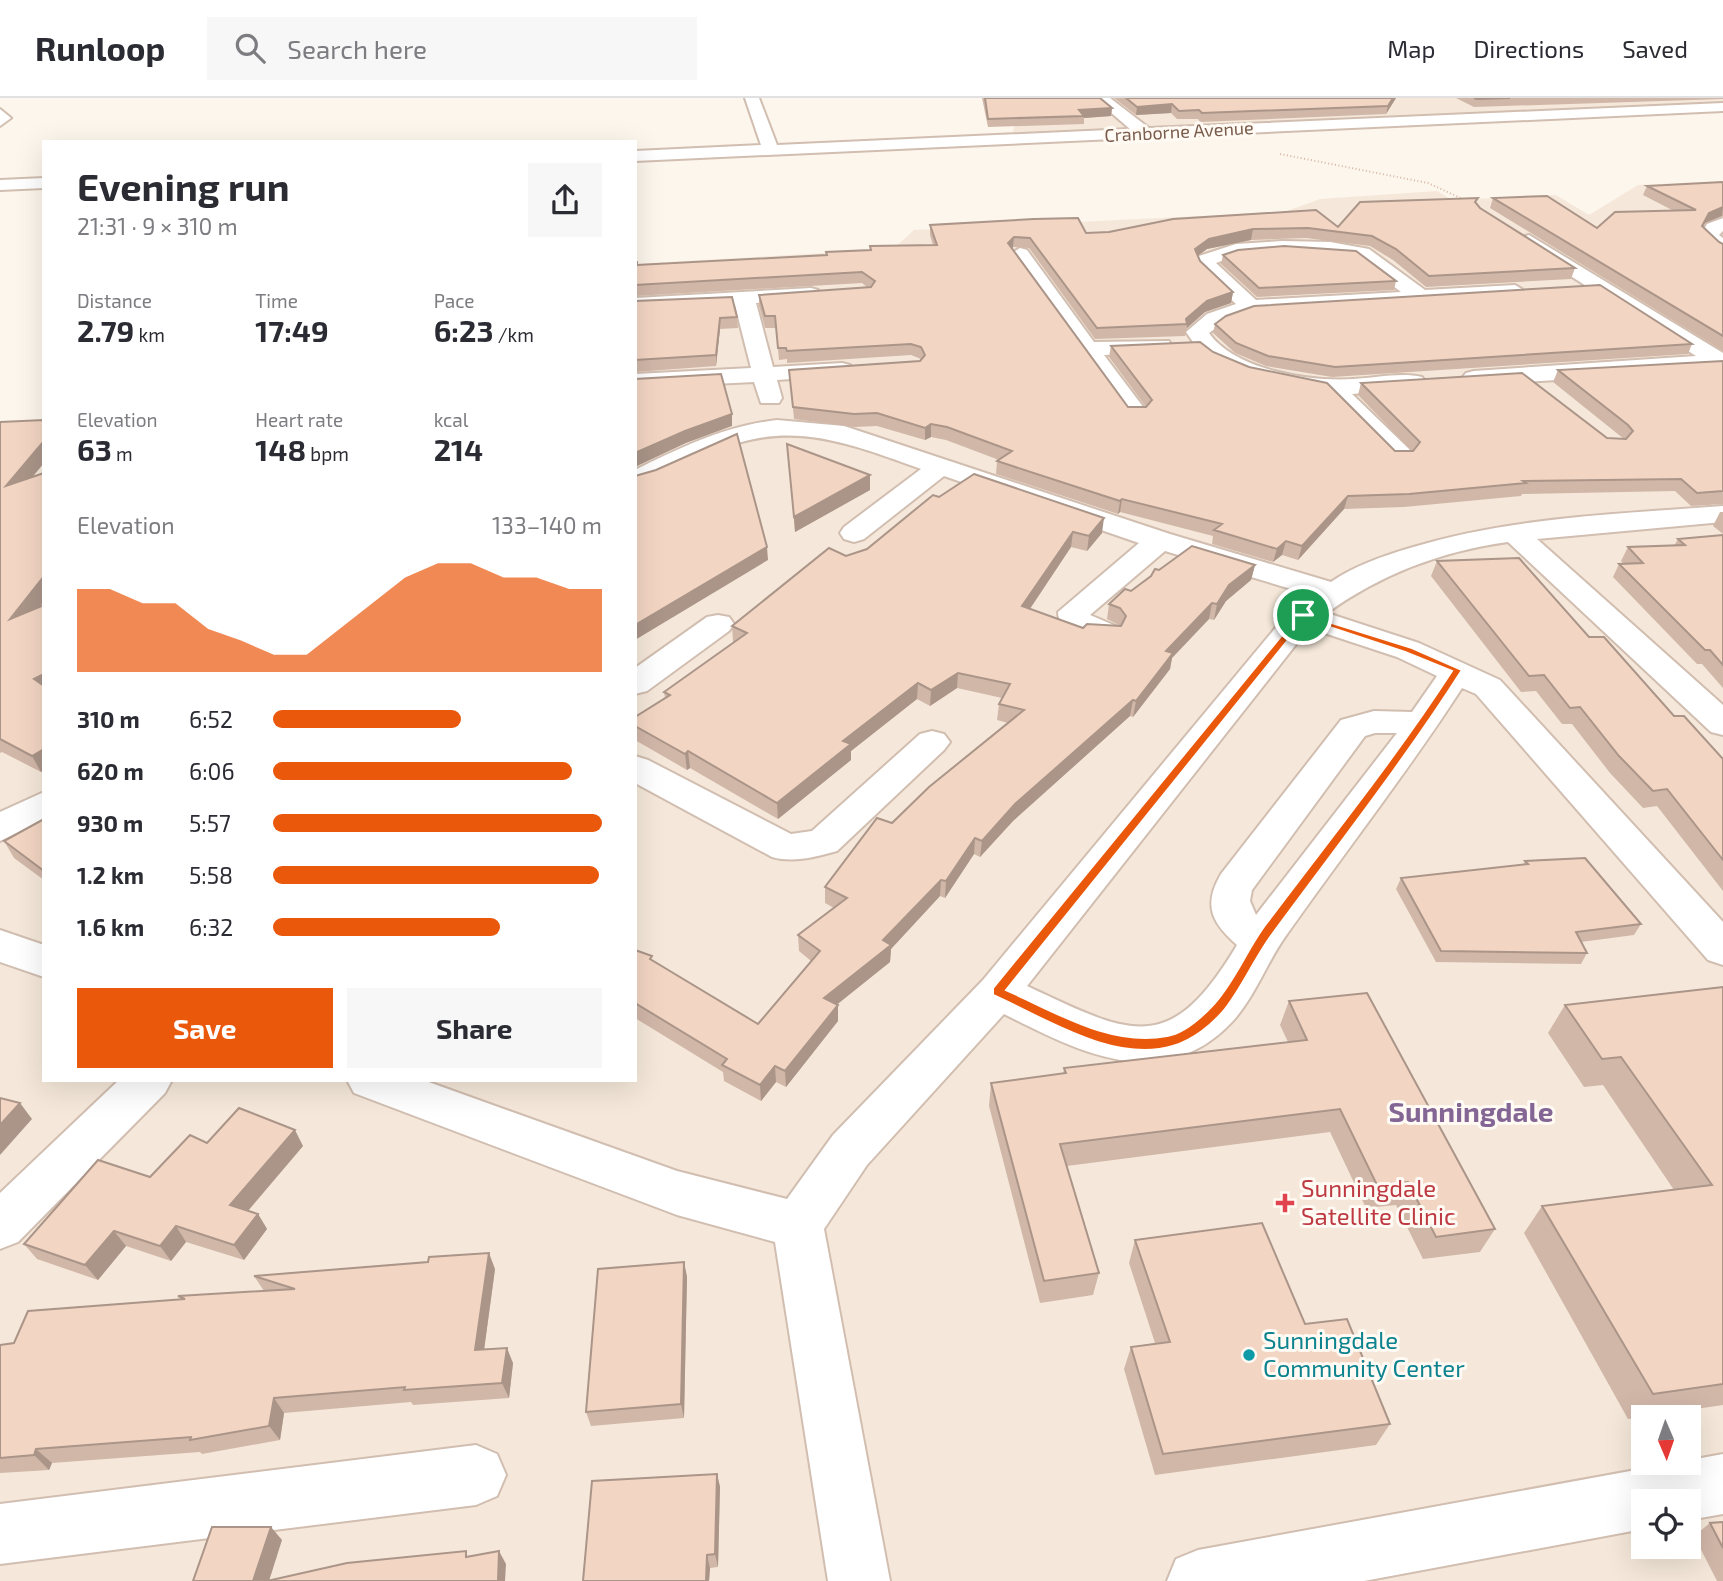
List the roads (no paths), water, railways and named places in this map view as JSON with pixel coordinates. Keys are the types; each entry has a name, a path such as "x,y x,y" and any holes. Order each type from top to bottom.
{"street":[{"path":"752,98 771,150"},
{"path":"1101,98 1145,133"},
{"name":"Cranborne Avenue","path":"637,156 1723,107"},
{"path":"0,114 3,118 0,121"},
{"path":"0,185 42,183"},
{"path":"1723,224 1714,228 1709,236 1723,247"},
{"path":"1507,226 1721,362"},
{"path":"1251,307 1208,266 1206,260 1224,252 1297,246 1348,249 1373,260 1419,296"},
{"path":"1020,254 1135,412"},
{"path":"1558,288 1600,286"},
{"path":"1530,290 1251,307 1225,313 1204,324 1197,332 1202,344 1218,356 1263,374 1332,387 1721,362"},
{"path":"637,304 836,293"},
{"path":"744,298 777,425"},
{"path":"1088,349 1202,344"},
{"path":"637,382 871,368"},
{"path":"1525,375 1547,392"},
{"path":"1332,387 1400,455"},
{"path":"637,479 710,443 748,430 777,425 835,431 1160,540 1317,603 1488,687 1723,949"},
{"path":"854,533 940,467"},
{"path":"859,1581 798,1225 850,1150 998,992 1317,603 1386,564 1472,538 1723,514"},
{"path":"1514,533 1723,724"},
{"path":"1105,633 1074,620 1074,612 1160,540"},
{"path":"637,683 718,624"},
{"path":"998,992 1091,1034 1128,1044 1171,1041 1201,1025 1221,1005 1259,941 1423,723 1457,670"},
{"path":"1259,941 1238,925 1229,906 1228,893 1353,728 1374,722 1423,723"},
{"path":"637,769 786,848 807,847 823,842 932,742"},
{"path":"0,828 42,805"},
{"path":"0,946 42,960"},
{"path":"0,1226 147,1082"},
{"path":"375,1082 677,1193 798,1225"},
{"path":"0,1534 476,1475"},
{"path":"1198,1581 1723,1484"}],"place":[{"name":"Sunningdale Satellite Clinic","path":"1285,1203"},
{"name":"Sunningdale Community Center","path":"1249,1355"}],"district":[{"name":"Sunningdale","path":"1471,1112"}]}
